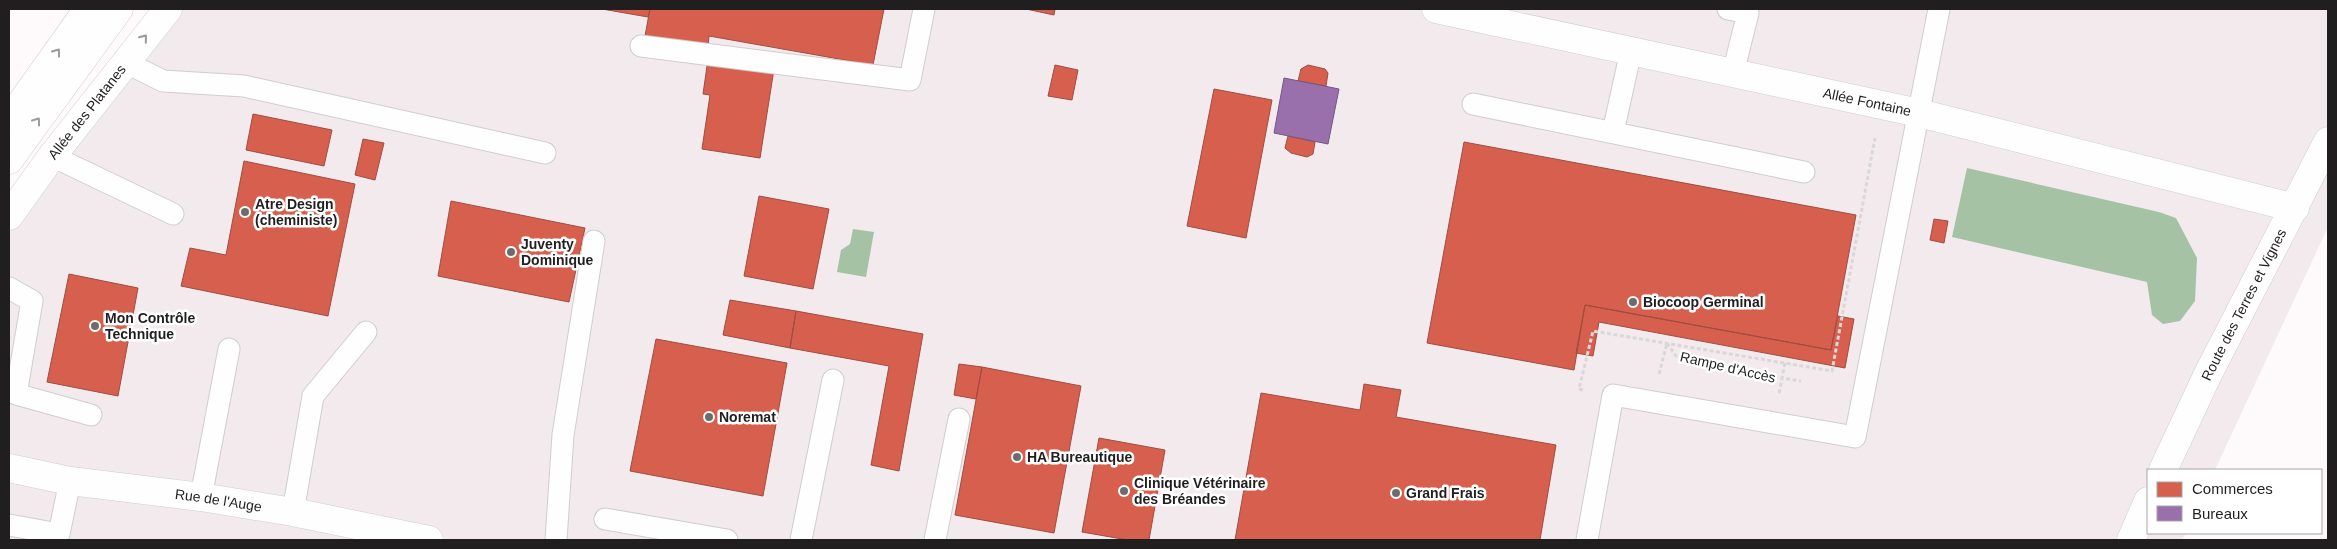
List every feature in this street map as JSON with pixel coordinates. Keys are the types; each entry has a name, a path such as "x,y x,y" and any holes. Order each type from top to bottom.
{"street":[{"path":"9,120 88,9"},
{"path":"9,160 119,9"},
{"name":"Allée des Platanes","path":"9,216 52,156 168,9"},
{"name":"Allée Fontaine","path":"1436,9 1919,113 2295,208"},
{"name":"Route des Terres et Vignes","path":"2163,469 2208,374 2328,141"},
{"name":"Rue de l'Auge","path":"9,468 70,482 202,496 293,512 417,539"},
{"path":"2130,540 2147,503"}],"lane":[{"path":"640,46 910,80 924,9"},
{"path":"1728,9 1748,13 1733,73"},
{"path":"1587,540 1613,396 1855,437 1939,9"},
{"path":"1612,132 1631,51"},
{"path":"125,62 162,81 244,86 545,152"},
{"path":"1473,104 1804,172"},
{"path":"52,156 173,214"},
{"path":"556,540 563,435 594,241"},
{"path":"9,288 32,301 16,394 91,415"},
{"path":"293,512 313,396 366,332"},
{"path":"202,496 229,349"},
{"path":"802,540 833,380"},
{"path":"935,540 959,418"},
{"path":"9,525 59,534 70,482"},
{"path":"605,518 727,540"}],"path":[{"path":"1581,380 1593,330 1832,371 1882,105"},
{"path":"1659,377 1667,343"},
{"name":"Rampe d'Accès","path":"1667,343 1678,359 1782,378 1773,423"},
{"path":"1785,363 1782,378 1801,381"}],"shaded area":[{"path":"161,9 2328,9 2328,227 2215,469 2147,469 2147,534 2185,534 2182,540 9,540 9,200"},
{"path":"1967,168 2159,212 2176,218 2197,258 2195,301 2180,321 2163,324 2152,315 2147,282 1952,237"},
{"path":"853,229 874,232 866,277 837,272 841,250 850,244"}],"building: Commerces":[{"path":"602,9 650,9 648,17"},
{"path":"650,9 884,9 873,65 709,36 708,46 645,36"},
{"path":"1026,9 1055,9 1054,15"},
{"path":"708,59 774,69 760,158 702,149 710,95 703,94"},
{"path":"1055,65 1078,70 1072,100 1048,96"},
{"path":"1308,65 1325,69 1328,73 1326,86 1298,81 1301,69"},
{"path":"1214,89 1272,100 1246,238 1187,226"},
{"path":"253,114 332,130 324,166 246,150"},
{"path":"1288,136 1315,142 1313,154 1307,157 1291,153 1285,148"},
{"path":"363,139 384,143 375,180 355,175"},
{"path":"1464,142 1856,215 1831,350 1585,305 1574,370 1427,343"},
{"path":"244,161 355,184 328,316 181,286 190,248 226,255"},
{"path":"759,196 829,209 813,289 744,276"},
{"name":"Juventy Dominique","path":"451,201 585,228 569,302 438,276"},
{"path":"1934,219 1948,221 1944,243 1930,240"},
{"name":"Mon Contrôle Technique","path":"69,274 138,288 118,396 47,382"},
{"path":"730,300 796,311 790,348 723,335"},
{"path":"1585,305 1831,350 1838,316 1854,319 1845,368 1599,322 1593,356 1576,353"},
{"path":"796,311 923,334 899,471 871,465 889,366 790,348"},
{"name":"Noremat","path":"656,339 787,363 763,496 630,471"},
{"path":"959,364 982,367 976,399 954,395"},
{"name":"HA Bureautique","path":"982,367 1081,386 1054,533 955,515"},
{"name":"Grand Frais","path":"1364,384 1401,390 1396,417 1556,445 1540,540 1235,540 1261,393 1360,410"},
{"name":"Clinique Vétérinaire des Bréandes","path":"1099,438 1165,450 1149,540 1128,540 1082,532"}],"building: Bureaux":[{"path":"1284,78 1339,89 1328,144 1274,133"}],"place":[{"name":"Atre Design (cheministe)","path":"245,212"},
{"name":"Juventy Dominique","path":"511,252"},
{"name":"Biocoop Germinal","path":"1633,302"},
{"name":"Mon Contrôle Technique","path":"95,326"},
{"name":"Noremat","path":"709,417"},
{"name":"HA Bureautique","path":"1017,457"},
{"name":"Clinique Vétérinaire des Bréandes","path":"1124,491"},
{"name":"Grand Frais","path":"1396,493"}]}
